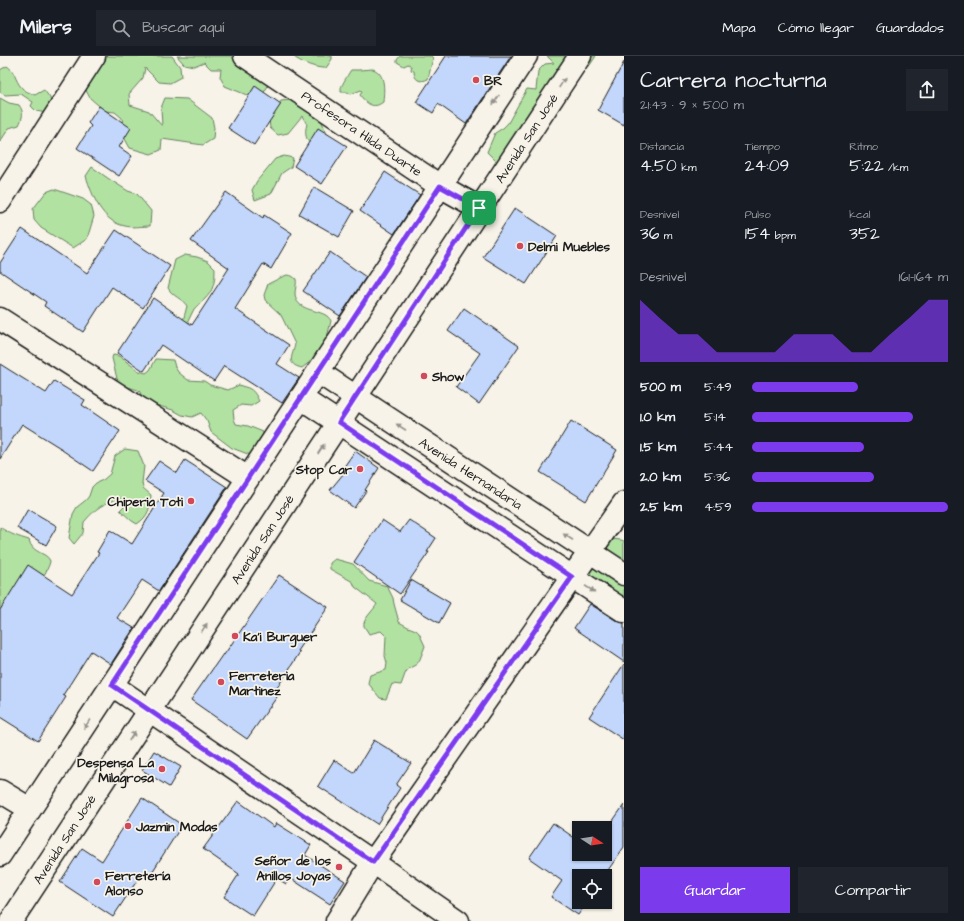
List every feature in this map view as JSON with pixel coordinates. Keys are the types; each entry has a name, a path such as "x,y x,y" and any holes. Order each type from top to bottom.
{"street":[{"path":"0,201 94,56"},
{"name":"Profesora Hilda Duarte","path":"246,56 440,186 479,208"},
{"path":"0,855 526,56"},
{"name":"Avenida San José","path":"11,921 580,56"},
{"path":"0,319 248,478"},
{"name":"Avenida Hernandaria","path":"318,372 624,574"},
{"path":"301,398 624,611"},
{"path":"337,921 373,862 624,503"},
{"path":"112,685 458,921"},
{"path":"0,791 30,809"}],"green space":[{"path":"97,56 172,56 180,67 181,77 170,83 159,82 145,68 143,78 129,94 130,105 149,111 162,126 161,108 165,98 187,99 212,118 214,128 213,139 203,145 162,139 161,150 151,154 130,148 125,139 122,118 115,112 105,111 90,98 80,79"},
{"path":"177,56 261,56 269,84 263,94 254,98 225,86 220,77 221,69 211,69 204,62 194,66 184,64"},
{"path":"293,56 332,56 332,59 326,68 322,68 308,65 299,61"},
{"path":"400,56 431,56 433,58 428,79 420,81 416,79 414,71 411,70 410,65 408,64 404,66 397,62"},
{"path":"547,56 596,56 590,65 570,73 501,166 487,152 495,133 508,123 527,89 536,90 538,71 545,64 554,63"},
{"path":"7,66 12,70 17,81 25,91 35,95 44,90 50,98 51,103 46,113 36,111 31,106 33,102 21,94 5,95 0,92 0,70"},
{"path":"373,69 377,71 382,78 384,88 383,102 376,105 370,104 360,95 362,92 361,90 351,94 341,92 341,87 351,70"},
{"path":"0,98 9,103 19,105 22,110 22,115 19,125 9,128 0,142"},
{"path":"291,100 319,115 327,134 312,147 306,136 307,124 302,116 288,133 278,135 270,128 269,119 281,101"},
{"path":"284,156 293,158 291,167 282,173 271,194 255,200 252,190 257,181 275,159"},
{"path":"92,167 128,191 137,194 151,211 150,226 128,227 110,219 104,213 99,207 91,191 86,176"},
{"path":"54,189 83,199 91,205 94,216 87,239 73,248 41,228 34,220 33,209 46,192"},
{"path":"185,255 208,261 215,268 215,273 212,289 204,300 194,309 183,333 183,321 187,306 168,288 175,260"},
{"path":"287,275 296,279 295,294 296,300 299,304 327,316 331,321 325,346 302,368 293,364 291,359 295,344 281,315 265,300 264,295 268,284"},
{"path":"113,355 119,356 139,371 146,373 150,370 156,359 173,360 178,372 188,380 204,381 210,385 228,390 239,385 248,388 255,394 259,401 251,406 241,405 233,410 234,419 236,424 248,426 263,432 263,453 253,456 232,448 211,432 207,421 201,413 192,417 182,415 173,410 152,404 142,397 138,390 128,387 119,387 112,358"},
{"path":"125,449 138,451 144,466 142,483 143,488 151,495 149,508 146,515 137,524 120,510 124,506 121,498 109,502 96,509 84,522 83,533 74,544 69,538 73,514 77,507 89,496 92,487 110,474 115,456"},
{"path":"0,527 10,533 29,540 33,548 46,556 50,561 41,581 0,619"},
{"path":"611,539 624,541 624,612 590,587 583,569"},
{"path":"335,559 353,564 369,581 387,586 393,598 399,622 416,630 425,646 417,664 408,669 401,685 392,684 386,699 380,698 368,683 370,675 386,670 387,663 385,656 386,636 381,631 369,634 364,626 366,618 377,604 355,587 353,582 330,569 330,563"}],"building":[{"name":"BR","path":"446,56 511,56 466,124 438,104 433,113 416,102"},
{"path":"624,62 624,125 598,110"},
{"path":"255,86 281,104 254,145 228,128"},
{"path":"99,106 131,128 119,147 132,156 119,176 77,148 91,126 88,123"},
{"path":"318,128 347,146 322,184 294,166"},
{"path":"385,172 420,195 394,234 360,211"},
{"path":"314,187 354,211 339,237 299,214"},
{"path":"226,192 263,218 264,215 292,233 271,269 263,264 235,309 289,345 277,364 299,378 282,403 224,366 214,381 161,345 144,371 117,353 153,298 192,325 229,268 191,241"},
{"name":"Delmi Muebles","path":"515,208 557,236 526,284 483,257"},
{"path":"22,229 87,273 116,230 170,266 143,308 112,287 83,332 44,306 46,302 0,271 0,263"},
{"path":"330,252 366,277 340,316 303,291"},
{"path":"464,308 519,346 479,404 456,387 480,353 448,331"},
{"path":"0,364 46,393 54,381 85,400 82,405 120,431 93,471 62,449 22,424 0,459"},
{"path":"571,421 617,450 586,501 540,472"},
{"path":"355,451 379,468 354,508 330,490 344,473 341,471"},
{"path":"185,460 227,487 159,591 142,580 117,618 134,628 111,664 91,651 63,695 66,697 38,741 0,717 0,610 28,565 72,594 99,553 97,552 110,530 132,544 164,493 145,481 159,461 177,473"},
{"path":"28,509 57,526 46,545 17,528"},
{"path":"382,520 400,532 409,520 436,538 427,552 429,552 400,594 354,562"},
{"path":"279,575 328,607 298,651 300,652 275,691 279,694 247,739 191,700"},
{"path":"411,580 450,603 439,623 400,600"},
{"path":"590,604 617,621 624,623 624,662 574,628"},
{"path":"624,664 624,740 589,717"},
{"path":"374,740 411,763 396,785 400,788 377,824 318,786 334,760 354,773"},
{"name":"Despensa La Milagrosa","path":"154,751 181,767 169,787 142,770"},
{"path":"142,798 182,825 149,877 142,873 113,917 60,882 82,848 102,861"},
{"path":"238,801 274,827 276,823 311,845 305,855 345,881 330,904 290,878 286,884 277,878 253,916 224,897 239,874 203,849"},
{"path":"624,805 624,847 609,869 572,869 572,909 582,909 578,915 551,897 562,881 529,858 553,823 572,836 572,861 612,861 612,822"}],"place":[{"name":"BR","path":"476,80"},
{"name":"Delmi Muebles","path":"520,246"},
{"name":"Show","path":"424,376"},
{"name":"Stop Car","path":"360,469"},
{"name":"Chiperia Toti","path":"191,501"},
{"name":"Ka'i Burguer","path":"235,636"},
{"name":"Ferreteria Martinez","path":"221,682"},
{"name":"Despensa La Milagrosa","path":"162,769"},
{"name":"Jazmin Modas","path":"128,826"},
{"name":"Señor de los Anillos Joyas","path":"339,867"},
{"name":"Ferretería Alonso","path":"97,882"}],"route":[{"path":"440,186 479,208 339,422 572,577 373,862 112,685 440,186"}]}
